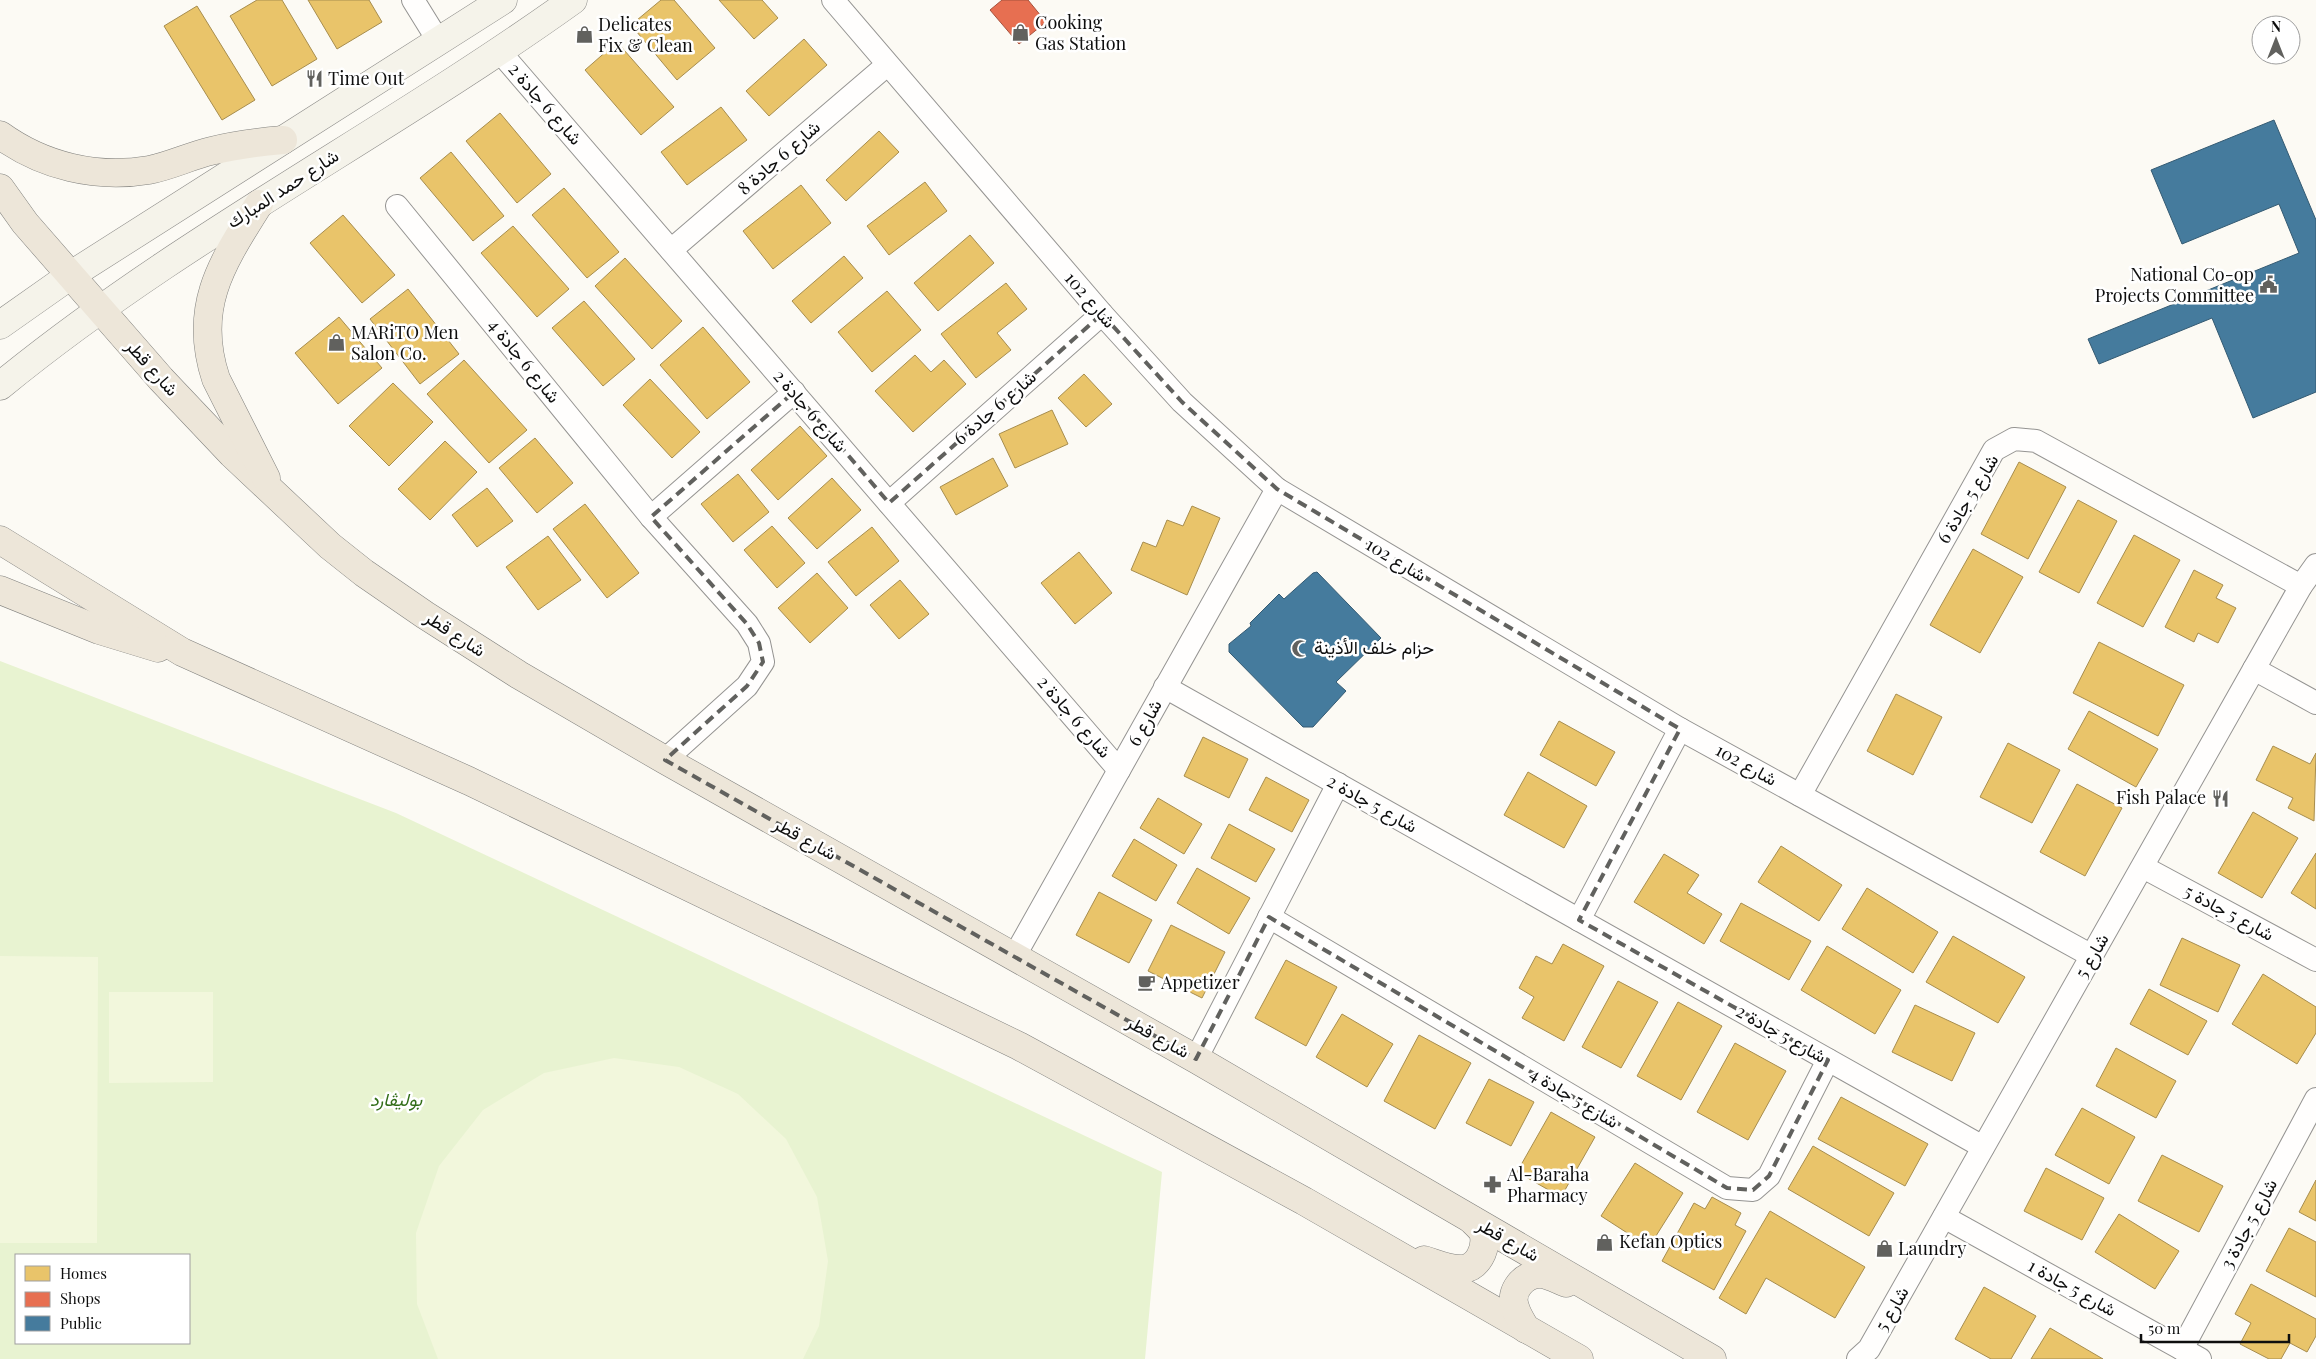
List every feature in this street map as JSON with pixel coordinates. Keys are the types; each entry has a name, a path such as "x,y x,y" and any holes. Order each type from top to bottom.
{"main road":[{"path":"0,325 71,275 440,42 503,0"},
{"name":"شارع حمد المبارك","path":"0,386 100,309 259,204 500,52 572,0"},
{"path":"0,135 29,153 47,161 74,168 108,173 150,170 236,145 283,140"},
{"name":"شارع قطر","path":"0,188 26,223 161,379 272,491 330,546 364,573 417,610 518,675 665,760 1196,1059 1712,1359"},
{"path":"259,204 220,269 210,300 207,331 211,364 216,379 272,491"},
{"path":"0,540 182,652 469,781 1019,1046 1304,1201 1579,1359"},
{"path":"0,590 126,640 182,652"},
{"path":"1387,1249 1451,1269 1466,1269 1478,1261 1484,1249 1484,1234 1472,1220"},
{"path":"1526,1329 1514,1306 1515,1291 1522,1281 1531,1276 1542,1274 1627,1309"}],"street":[{"path":"413,0 440,42"},
{"name":"شارع 102","path":"833,0 1102,314 1182,402 1277,489 1680,729 2092,956"},
{"name":"شارع 6 جادة 2","path":"500,52 1119,770"},
{"name":"شارع 6 جادة 8","path":"672,250 887,65"},
{"name":"شارع 6 جادة 4","path":"397,206 651,517 747,624 759,643 763,662 747,686 665,760"},
{"name":"شارع 6 جادة 6","path":"889,502 1102,314"},
{"path":"651,517 794,392"},
{"name":"شارع 5 جادة 6","path":"1800,795 1994,450 2014,439 2036,441 2301,586"},
{"name":"شارع 6","path":"1014,957 1277,489"},
{"name":"شارع 5","path":"1865,1356 2301,586 2316,565"},
{"path":"2254,669 2316,703"},
{"name":"شارع 5 جادة 2","path":"1165,687 1983,1147"},
{"path":"1579,920 1680,729"},
{"path":"1196,1059 1338,784"},
{"name":"شارع 5 جادة 5","path":"2142,867 2316,960"},
{"name":"شارع 5 جادة 4","path":"1269,917 1727,1188 1753,1190 1769,1176 1828,1060"},
{"name":"شارع 5 جادة 3","path":"2191,1354 2316,1099"},
{"name":"شارع 5 جادة 1","path":"1944,1217 2191,1354"}],"highlighted area":[{"path":"1102,314 1182,402 1277,489 1680,729 1579,920 1828,1060 1769,1176 1753,1190 1727,1188 1269,917 1196,1059 665,760 747,686 763,662 759,643 747,624 651,517 794,392 889,503"}],"green space":[{"name":"بوليڤارد","path":"0,661 396,813 1162,1172 1145,1359 0,1359"},
{"path":"0,956 98,957 97,1243 0,1243"},
{"path":"109,992 213,992 213,1082 109,1083"},
{"path":"614,1058 679,1067 738,1094 786,1139 817,1197 828,1261 819,1326 803,1359 438,1359 417,1304 416,1233 439,1166 483,1110 544,1073"}],"building: Homes":[{"path":"257,0 282,0 317,59 272,86 230,16"},
{"path":"308,0 369,0 382,22 337,49"},
{"path":"661,0 674,0 715,48 677,80 631,25"},
{"path":"719,0 762,0 778,18 754,39"},
{"path":"197,6 255,100 222,120 164,26"},
{"path":"804,39 827,65 769,116 746,91"},
{"path":"617,42 674,107 641,135 585,70"},
{"path":"721,107 747,140 687,185 661,152"},
{"path":"500,113 551,174 517,203 466,141"},
{"path":"879,131 899,152 846,201 826,180"},
{"path":"451,152 504,216 473,241 420,178"},
{"path":"925,182 947,211 889,255 867,226"},
{"path":"801,185 831,223 773,269 743,231"},
{"path":"564,188 619,252 587,278 532,215"},
{"path":"343,215 395,275 362,303 310,243"},
{"path":"513,226 569,289 537,317 481,253"},
{"path":"970,235 994,263 938,311 914,283"},
{"path":"844,256 863,278 811,323 792,301"},
{"path":"625,258 682,321 652,349 595,286"},
{"path":"1006,283 1027,309 997,333 1011,350 976,378 941,334"},
{"path":"408,289 459,354 420,384 370,319"},
{"path":"887,291 921,330 872,372 838,332"},
{"path":"584,301 635,359 603,386 552,328"},
{"path":"339,317 382,368 338,404 295,353"},
{"path":"703,327 750,382 707,419 660,365"},
{"path":"915,355 931,372 944,360 966,384 913,432 875,391"},
{"path":"464,360 527,430 489,463 427,394"},
{"path":"1084,374 1112,404 1086,427 1058,398"},
{"path":"650,379 700,432 672,458 623,405"},
{"path":"393,383 433,422 389,466 349,426"},
{"path":"1052,410 1068,444 1015,468 999,434"},
{"path":"800,426 827,456 778,500 751,470"},
{"path":"535,438 573,483 537,513 499,468"},
{"path":"445,441 477,472 430,520 398,489"},
{"path":"993,458 1008,486 956,515 940,487"},
{"path":"2019,462 2066,487 2028,559 1981,534"},
{"path":"738,474 769,512 733,542 701,504"},
{"path":"832,478 861,510 817,549 788,518"},
{"path":"487,488 513,521 477,547 452,515"},
{"path":"2078,500 2117,521 2079,593 2039,572"},
{"path":"585,504 639,573 607,598 553,529"},
{"path":"1192,506 1220,518 1187,595 1131,570 1143,542 1156,547 1167,520 1183,526"},
{"path":"772,526 805,563 777,588 744,550"},
{"path":"872,527 899,561 856,596 828,562"},
{"path":"2134,535 2180,560 2143,627 2097,603"},
{"path":"548,536 581,580 538,610 506,567"},
{"path":"1973,549 2023,577 1980,653 1930,625"},
{"path":"1079,552 1112,593 1075,624 1041,583"},
{"path":"2194,570 2223,585 2216,598 2236,608 2218,643 2198,633 2194,642 2165,627"},
{"path":"817,573 848,608 810,643 778,608"},
{"path":"900,580 929,614 899,639 870,605"},
{"path":"2099,642 2184,685 2158,736 2073,693"},
{"path":"1896,694 1942,717 1913,775 1867,751"},
{"path":"2089,711 2158,749 2136,787 2068,749"},
{"path":"1559,721 1615,752 1596,786 1540,755"},
{"path":"1203,737 1248,759 1229,798 1184,776"},
{"path":"2008,743 2060,770 2032,823 1980,797"},
{"path":"2273,746 2310,764 2316,753 2314,821 2288,808 2293,798 2256,780"},
{"path":"1528,772 1587,806 1564,848 1504,815"},
{"path":"1266,777 1309,800 1292,832 1249,810"},
{"path":"2077,784 2122,808 2085,876 2040,852"},
{"path":"1158,798 1202,824 1184,854 1140,828"},
{"path":"2253,812 2298,838 2262,898 2218,873"},
{"path":"1229,824 1275,849 1256,882 1211,858"},
{"path":"1134,839 1177,865 1156,901 1112,876"},
{"path":"1781,846 1842,885 1819,921 1758,882"},
{"path":"2316,853 2316,909 2291,893"},
{"path":"1664,854 1699,875 1687,893 1722,914 1704,944 1634,902"},
{"path":"1197,868 1250,898 1229,934 1177,903"},
{"path":"1867,888 1938,932 1913,973 1842,929"},
{"path":"1099,892 1152,920 1129,963 1076,935"},
{"path":"1741,903 1811,941 1789,980 1720,941"},
{"path":"1171,925 1225,952 1202,998 1148,971"},
{"path":"1953,936 2025,977 1998,1023 1926,982"},
{"path":"2182,938 2240,965 2218,1012 2160,985"},
{"path":"1563,944 1604,966 1564,1041 1522,1018 1534,997 1519,988 1536,956 1552,964"},
{"path":"1827,946 1901,990 1875,1034 1801,990"},
{"path":"1286,960 1337,987 1306,1046 1255,1018"},
{"path":"2263,974 2316,1007 2316,1033 2297,1064 2232,1024"},
{"path":"1618,981 1658,1002 1621,1068 1582,1047"},
{"path":"2149,989 2207,1021 2188,1055 2130,1024"},
{"path":"1678,1002 1722,1026 1681,1100 1637,1076"},
{"path":"1915,1005 1975,1033 1952,1081 1892,1052"},
{"path":"1342,1014 1393,1044 1367,1087 1316,1057"},
{"path":"1419,1035 1471,1063 1435,1129 1384,1101"},
{"path":"1735,1043 1786,1071 1748,1140 1697,1112"},
{"path":"2116,1048 2176,1081 2156,1118 2096,1086"},
{"path":"1489,1079 1534,1102 1511,1146 1466,1123"},
{"path":"1841,1097 1928,1144 1905,1186 1818,1139"},
{"path":"2082,1108 2135,1137 2109,1184 2055,1155"},
{"path":"1551,1112 1595,1137 1561,1197 1517,1172"},
{"path":"1813,1146 1894,1193 1869,1236 1788,1189"},
{"path":"2162,1155 2223,1186 2199,1232 2138,1201"},
{"path":"1635,1163 1683,1193 1649,1247 1601,1216"},
{"path":"2046,1168 2104,1198 2082,1240 2024,1211"},
{"path":"2316,1180 2316,1221 2299,1212"},
{"path":"1712,1197 1741,1213 1735,1225 1746,1231 1714,1290 1662,1261 1694,1203 1705,1209"},
{"path":"1770,1211 1865,1267 1835,1318 1766,1278 1746,1314 1719,1298"},
{"path":"2119,1214 2179,1251 2155,1289 2095,1252"},
{"path":"2289,1228 2316,1242 2316,1297 2266,1271"},
{"path":"2251,1284 2316,1319 2316,1336 2307,1352 2290,1343 2281,1359 2269,1359 2240,1344 2251,1323 2235,1314"},
{"path":"1984,1287 2036,1316 2011,1359 1991,1359 1955,1339"},
{"path":"2050,1328 2103,1359 2031,1359"}],"building: Shops":[{"name":"Cooking Gas Station","path":"1002,0 1028,0 1046,22 1019,44 990,10"}],"building: Public":[{"name":"National Co-op Projects Committee","path":"2274,120 2316,220 2316,392 2253,418 2212,318 2099,364 2088,339 2299,253 2279,204 2182,244 2151,170"},
{"name":"حزام خلف الأذينة","path":"1317,572 1381,638 1336,682 1346,691 1313,727 1303,727 1229,652 1229,644 1251,626 1250,623 1279,594 1284,599 1313,573"}],"place":[{"name":"Cooking Gas Station","path":"1021,33"},
{"name":"Delicates Fix & Clean","path":"584,35"},
{"name":"Time Out","path":"314,79"},
{"name":"National Co-op Projects Committee","path":"2268,285"},
{"name":"MARiTO Men Salon Co.","path":"337,343"},
{"name":"حزام خلف الأذينة","path":"1300,648"},
{"name":"Fish Palace","path":"2220,798"},
{"name":"Appetizer","path":"1147,983"},
{"name":"Al-Baraha Pharmacy","path":"1493,1185"},
{"name":"Kefan Optics","path":"1605,1242"},
{"name":"Laundry","path":"1884,1249"}]}
